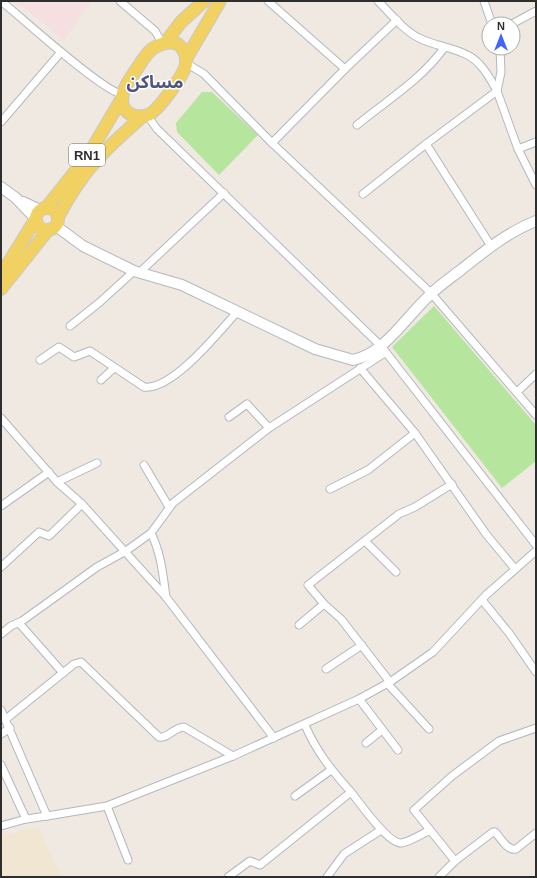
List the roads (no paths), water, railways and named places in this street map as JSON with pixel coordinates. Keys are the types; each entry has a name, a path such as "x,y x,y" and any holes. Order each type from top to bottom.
{"main road":[{"name":"RN1","path":"2,272 39,214 88,154 122,96 125,86 147,53 164,44 182,22 204,1"},
{"name":"RN1","path":"1,289 54,224 71,192 88,168 109,146 145,116 156,110 181,76 186,61 220,1"},
{"path":"164,44 172,43 180,45 183,49 186,61"},
{"path":"122,96 124,109 129,113 145,116"},
{"path":"52,209 54,224 41,229 39,214 52,209"}],"street":[{"path":"3,1 61,52 112,91 122,96"},
{"path":"120,1 155,31 164,44"},
{"path":"268,1 345,69"},
{"path":"378,1 418,38 459,52 480,64 497,91 518,148 536,185"},
{"path":"484,1 489,16"},
{"path":"521,19 536,11"},
{"path":"272,143 345,69 397,20"},
{"path":"357,125 416,78 434,62 444,48"},
{"path":"1,122 61,52"},
{"path":"363,194 426,144 497,91 501,72 500,56"},
{"path":"186,61 204,74 272,143 431,293 536,415"},
{"path":"145,116 384,349 536,545"},
{"path":"518,148 536,142"},
{"path":"426,144 491,246"},
{"path":"1,187 39,214"},
{"path":"70,326 137,272 224,193"},
{"path":"1,634 11,626 19,623 97,567 126,551 151,533 169,507 269,428 360,368 384,349 431,293 491,246 517,228 536,221"},
{"path":"54,224 83,246 137,272 182,285 315,349 353,360 384,349"},
{"path":"40,360 59,347 74,357 91,351 144,387 154,387 184,368 201,352 237,312"},
{"path":"101,380 114,368"},
{"path":"360,368 416,433 486,534 515,569"},
{"path":"517,392 536,374"},
{"path":"229,417 247,404 269,428"},
{"path":"1,418 57,482 82,504 166,597 274,738"},
{"path":"330,490 368,470 416,433"},
{"path":"57,482 97,462"},
{"path":"144,465 169,507"},
{"path":"1,506 49,472"},
{"path":"429,729 389,682 341,619 324,604 308,585 399,514 415,507 452,484"},
{"path":"1,567 39,532 49,536 82,504"},
{"path":"151,533 162,570 166,597"},
{"path":"365,541 396,572"},
{"path":"1,826 26,819 107,806 233,756 305,725 359,699 389,682 433,652 482,600 536,551"},
{"path":"482,600 509,633 536,672"},
{"path":"299,625 324,604"},
{"path":"19,623 63,673"},
{"path":"326,669 362,645"},
{"path":"6,719 74,664 81,662 159,737 164,738 180,727 184,727 233,756"},
{"path":"359,699 398,750"},
{"path":"1,710 47,816"},
{"path":"305,725 312,742 331,770 382,830 400,844 430,830"},
{"path":"1,734 10,728"},
{"path":"455,860 414,810 452,776 499,741 536,728"},
{"path":"366,743 382,730"},
{"path":"1,765 26,819"},
{"path":"295,796 331,770"},
{"path":"228,877 251,860 260,865 350,792"},
{"path":"107,806 128,860"},
{"path":"327,877 349,850 382,830"},
{"path":"440,877 455,860 493,832 496,832 509,849 513,850 536,833"}],"district":[{"name":"مساكن","path":"155,82"}]}
